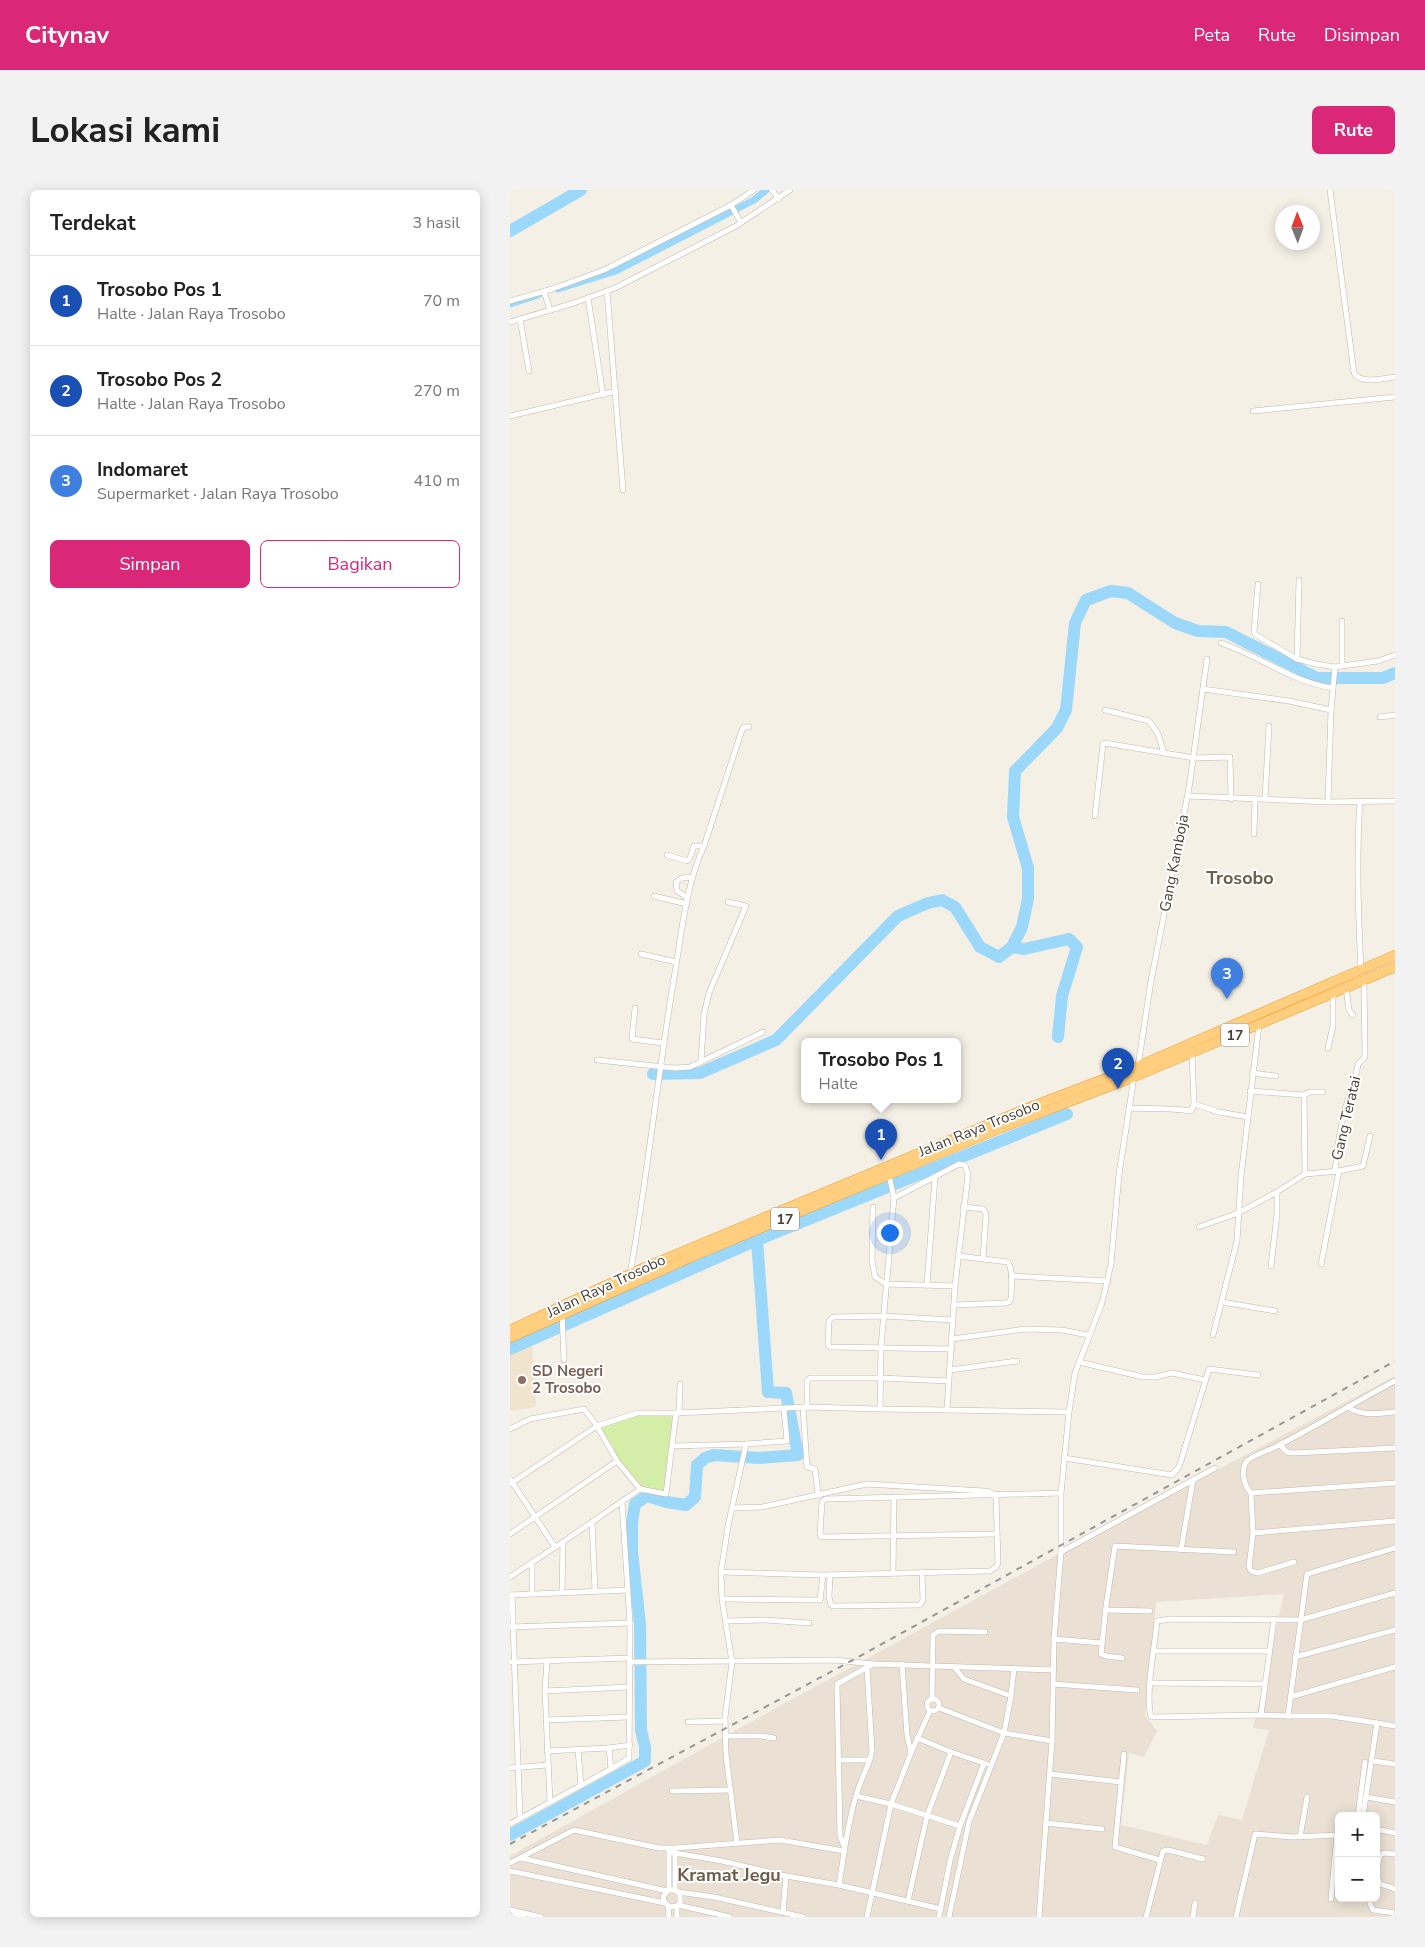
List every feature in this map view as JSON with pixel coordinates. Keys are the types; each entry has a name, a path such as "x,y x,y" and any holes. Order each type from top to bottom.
{"highway":[{"name":"Jalan Raya Trosobo","path":"1070,1097 1395,955"},
{"name":"Jalan Raya Trosobo","path":"510,1330 563,1313 630,1274 873,1172 1058,1101 1134,1077 1395,967"},
{"name":"Jalan Raya Trosobo","path":"510,1338 694,1256 889,1177 1058,1101"}],"street":[{"path":"510,301 545,292 604,270 732,207 754,190"},
{"path":"772,190 778,198"},
{"path":"510,322 607,291 669,262 740,222 790,190"},
{"path":"1330,190 1354,373 1357,377 1364,380 1395,378"},
{"path":"732,207 740,222"},
{"path":"607,291 623,490"},
{"path":"545,292 549,308"},
{"path":"588,298 602,394"},
{"path":"520,319 529,370"},
{"path":"510,416 616,391"},
{"path":"1253,411 1395,397"},
{"path":"1296,659 1299,580"},
{"path":"1258,584 1254,634 1278,650 1296,659 1335,668 1342,665 1378,661 1395,656"},
{"path":"1342,621 1342,665"},
{"path":"1221,643 1236,648 1295,679 1320,686 1333,686"},
{"name":"Gang Kamboja","path":"1138,1066 1151,980 1188,796 1207,659"},
{"path":"1328,802 1331,710 1335,668"},
{"path":"1203,689 1289,701 1331,710"},
{"path":"1105,710 1149,722 1158,734 1164,753"},
{"path":"1380,716 1395,715"},
{"path":"1265,799 1269,726"},
{"path":"630,1274 663,1043 688,898 696,864 704,846 742,730 744,727 749,727"},
{"path":"1095,816 1103,744 1194,758 1230,758 1231,799"},
{"path":"1188,796 1328,802 1395,801"},
{"path":"1254,834 1255,799"},
{"path":"1360,801 1357,905 1361,969"},
{"path":"667,855 688,861 694,846 704,846"},
{"path":"688,898 677,891 676,882 682,878 693,877"},
{"path":"654,896 687,904"},
{"path":"701,1062 704,1014 709,993 746,906 728,902"},
{"path":"642,954 676,962"},
{"name":"Gang Teratai","path":"1337,1171 1338,1141 1345,1109 1358,1064 1365,1058 1364,980"},
{"path":"1346,987 1349,1010 1353,1015"},
{"path":"1328,1048 1333,1026 1332,994"},
{"path":"635,1008 632,1039 663,1043"},
{"path":"1213,1335 1237,1241 1241,1176 1259,1025"},
{"path":"596,1060 660,1068 684,1068 701,1062 762,1032"},
{"path":"1129,1108 1168,1108 1191,1111 1194,1104 1192,1053"},
{"path":"1252,1073 1276,1076"},
{"path":"1039,1917 1052,1742 1054,1639 1061,1552 1061,1493 1069,1412 1078,1362 1102,1303 1108,1280 1119,1174 1134,1077"},
{"path":"1250,1091 1304,1095 1310,1092 1323,1092"},
{"path":"1304,1095 1305,1174"},
{"path":"1194,1104 1219,1112 1248,1117"},
{"path":"1199,1227 1238,1214 1305,1174 1363,1166 1370,1136"},
{"path":"894,1198 959,1164 965,1165 968,1175 955,1286 947,1410"},
{"path":"1321,1264 1337,1171"},
{"path":"880,1409 886,1284 894,1198 889,1177"},
{"path":"927,1285 935,1177"},
{"path":"1271,1266 1277,1214 1277,1192"},
{"path":"873,1207 873,1268 875,1277 886,1284 955,1286"},
{"path":"963,1207 983,1209 986,1214 983,1258"},
{"path":"954,1305 1009,1302 1011,1299 1011,1276 1008,1262 959,1256"},
{"path":"1011,1276 1108,1280"},
{"path":"1222,1302 1275,1311"},
{"path":"563,1313 564,1360"},
{"path":"952,1349 829,1346 829,1321 833,1317 884,1316 953,1320"},
{"path":"952,1339 1025,1329 1062,1330 1088,1335"},
{"path":"950,1370 1017,1362"},
{"path":"1078,1362 1143,1377 1155,1377 1172,1372 1205,1380"},
{"path":"1064,1458 1169,1476 1179,1468 1210,1368 1258,1375"},
{"path":"818,1493 814,1469 807,1467 805,1407 809,1379 881,1378 949,1381"},
{"path":"1294,1562 1258,1573 1253,1573 1249,1567 1253,1533 1251,1493 1244,1480 1247,1462 1395,1381"},
{"path":"510,1428 530,1419 549,1417 580,1409 584,1410 598,1426 617,1461 640,1489 666,1494 678,1413 680,1384"},
{"path":"555,1547 511,1482 598,1426 637,1413 805,1407 1069,1412"},
{"path":"1348,1407 1366,1414 1395,1412"},
{"path":"673,1446 745,1446 787,1441 785,1409"},
{"path":"1280,1445 1287,1452 1294,1453 1395,1448"},
{"path":"737,1843 725,1721 732,1662 722,1599 721,1572 728,1526 745,1446"},
{"path":"510,1534 617,1461"},
{"path":"1061,1552 1215,1468"},
{"path":"1181,1550 1193,1480"},
{"path":"733,1508 762,1507 861,1484 880,1483 984,1491 996,1496"},
{"path":"1251,1493 1395,1483"},
{"path":"510,1577 640,1489"},
{"path":"997,1534 824,1537 820,1534 820,1506 823,1501 1061,1493"},
{"path":"721,1572 826,1575 990,1571 998,1563 996,1496"},
{"path":"893,1573 894,1498"},
{"path":"510,1824 629,1758 628,1687 634,1662 622,1502"},
{"path":"1253,1533 1395,1521"},
{"path":"592,1522 595,1591"},
{"path":"562,1593 563,1542"},
{"path":"1122,1658 1102,1655 1105,1610 1115,1546 1234,1552"},
{"path":"1288,1716 1307,1574 1395,1548"},
{"path":"532,1563 532,1594"},
{"path":"826,1575 829,1597 833,1606 920,1605 923,1600 922,1573"},
{"path":"722,1599 820,1600 826,1575"},
{"path":"520,1818 511,1595 628,1590"},
{"path":"1395,1593 1300,1620 1170,1619 1158,1621 1150,1683 1149,1708 1151,1717 1331,1716 1395,1726"},
{"path":"1105,1610 1150,1611"},
{"path":"1261,1715 1268,1651 1274,1619"},
{"path":"727,1621 765,1620 809,1623"},
{"path":"512,1627 630,1623"},
{"path":"1295,1657 1395,1630"},
{"path":"932,1699 932,1637 935,1633 939,1631 985,1632"},
{"path":"1054,1639 1102,1643"},
{"path":"1155,1651 1268,1651"},
{"path":"513,1662 835,1660 874,1664 1054,1670"},
{"path":"547,1661 545,1691 550,1802"},
{"path":"844,1849 840,1836 836,1685 874,1664"},
{"path":"902,1664 907,1736 911,1754"},
{"path":"954,1667 964,1679 1012,1696"},
{"path":"1290,1697 1395,1667"},
{"path":"840,1885 844,1849 856,1796 870,1760 872,1738 867,1668"},
{"path":"949,1917 969,1822 1004,1733 1012,1696 1014,1668"},
{"path":"1150,1683 1265,1684"},
{"path":"1054,1684 1137,1690"},
{"path":"545,1691 628,1687"},
{"path":"932,1699 938,1702 939,1708"},
{"path":"930,1711 926,1704 932,1699"},
{"path":"939,1708 1004,1733 1052,1742"},
{"path":"930,1711 935,1711 939,1708"},
{"path":"867,1917 891,1804 917,1738 930,1711"},
{"path":"546,1720 629,1717"},
{"path":"688,1722 725,1721"},
{"path":"1364,1812 1378,1722"},
{"path":"726,1736 774,1738"},
{"path":"917,1738 992,1766"},
{"path":"547,1751 630,1745"},
{"path":"609,1748 611,1769"},
{"path":"578,1750 581,1786"},
{"path":"908,1901 927,1816 951,1752"},
{"path":"1124,1754 1115,1848 1160,1860"},
{"path":"838,1760 870,1760"},
{"path":"1373,1761 1395,1764"},
{"path":"1359,1812 1365,1762"},
{"path":"939,1917 950,1861 960,1826 984,1763"},
{"path":"510,1768 547,1765"},
{"path":"1050,1774 1121,1782"},
{"path":"672,1791 731,1790"},
{"path":"856,1796 891,1804 960,1826"},
{"path":"1300,1837 1307,1796"},
{"path":"1366,1797 1395,1802"},
{"path":"1046,1823 1102,1829"},
{"path":"510,1863 574,1830 786,1876 840,1885 941,1909"},
{"path":"1380,1830 1395,1833"},
{"path":"1236,1917 1254,1834 1300,1837 1335,1835"},
{"path":"672,1850 788,1840 828,1850 844,1849"},
{"path":"672,1850 672,1891"},
{"path":"1146,1917 1162,1852 1165,1850 1203,1858"},
{"path":"1395,1854 1384,1853 1380,1855 1376,1872 1380,1884 1395,1889"},
{"path":"1330,1899 1335,1857"},
{"path":"521,1858 803,1917"},
{"path":"510,1870 730,1917"},
{"path":"783,1912 786,1876"},
{"path":"669,1917 663,1897 672,1891"},
{"path":"672,1891 681,1897 677,1905 677,1917"},
{"path":"1370,1902 1374,1910 1395,1913"},
{"path":"1193,1917 1195,1903"},
{"path":"510,1910 541,1917"},
{"path":"510,1916 528,1914"}],"shaded area":[{"name":"SD Negeri 2 Trosobo","path":"532,1344 536,1407 510,1411 510,1354"},
{"path":"1395,1376 1395,1917 510,1917 510,1856 1075,1545","holes":["1284,1594 1253,1728 1269,1730 1242,1820 1218,1815 1207,1845 1121,1825 1129,1753 1144,1757 1157,1731 1145,1716 1156,1602"]}],"green space":[{"path":"645,1412 674,1414 665,1494 640,1488 599,1427"}],"waterway":[{"path":"510,231 581,190"},
{"path":"558,289 616,271 754,200 766,190"},
{"path":"510,304 538,295"},
{"path":"653,1074 700,1073 776,1040 898,916 928,903 942,900 955,907 980,947 999,957 1012,947 1022,927 1028,899 1028,868 1013,817 1015,771 1057,728 1066,710 1075,623 1086,600 1111,591 1128,593 1175,623 1198,631 1226,632 1317,678 1383,678 1395,673"},
{"path":"1012,947 1024,949 1069,939 1077,947 1062,996 1058,1037"},
{"path":"510,1349 757,1240 1067,1114"},
{"path":"510,1835 645,1761 645,1747 641,1730 640,1625 632,1551 632,1522 635,1504 647,1496 686,1505 695,1497 697,1465 705,1458 714,1455 759,1458 798,1455 786,1393 768,1392 757,1240"}],"railway":[{"path":"510,1844 851,1661 1395,1361"}],"place":[{"name":"Indomaret","path":"1227,999"},
{"name":"Trosobo Pos 2","path":"1118,1089"},
{"name":"Trosobo Pos 1","path":"881,1160"},
{"name":"SD Negeri 2 Trosobo","path":"522,1380"}],"district":[{"name":"Trosobo","path":"1240,878"},
{"name":"Kramat Jegu","path":"729,1875"}]}
